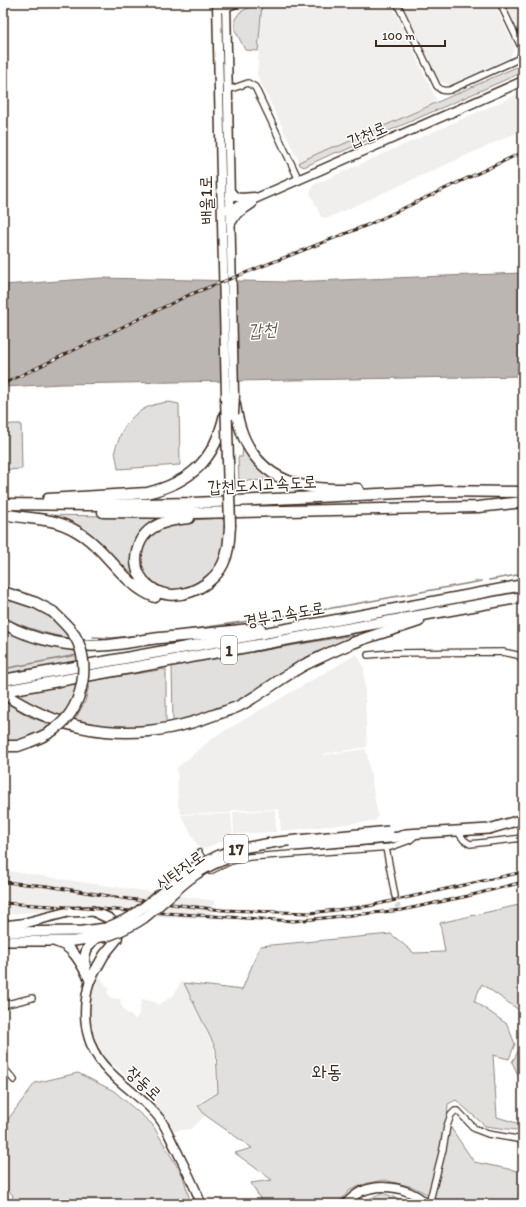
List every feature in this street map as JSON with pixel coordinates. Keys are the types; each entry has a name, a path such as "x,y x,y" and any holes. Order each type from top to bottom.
{"highway":[{"path":"230,396 239,427 251,452 270,471 285,480 297,484 322,488 411,488 440,491"},
{"path":"3,503 147,493 162,490 184,479 196,470 210,454 219,435 230,396"},
{"path":"3,514 45,519 64,524 82,534 94,544 137,587 154,596 163,599 181,599 196,595 217,580 227,565 233,549 230,396"},
{"path":"466,491 523,485"},
{"name":"갑천도시고속도로","path":"3,503 90,505 193,503 440,491 523,492"},
{"name":"갑천도시고속도로","path":"3,510 187,512 478,507 523,502"},
{"path":"478,507 523,508"},
{"path":"232,525 225,558 218,572 207,583 194,591 172,595 157,592 143,581 136,565 136,553 139,542 145,533 152,527 163,522 181,519 281,510"},
{"name":"경부고속도로","path":"3,680 331,622 523,585"},
{"path":"3,592 36,603 53,612 68,628 78,642 83,662 84,678 75,705 67,718 57,728 45,736 18,746 3,746"},
{"name":"경부고속도로","path":"3,692 523,597"},
{"path":"3,692 36,712 56,721 108,732 137,733 180,726 238,706 305,665 351,644 455,610"},
{"path":"3,623 11,628 36,638 65,643 109,645 137,640 331,622"}],"main road":[{"path":"217,5 236,3"},
{"name":"배울1로","path":"217,5 221,210 230,396"},
{"name":"배울1로","path":"226,5 231,209 230,396"},
{"name":"갑천로","path":"221,210 231,209 259,198 523,81"},
{"path":"230,191 234,196 239,198 259,198"},
{"path":"231,223 237,214 259,198"},
{"name":"신탄진로","path":"3,941 51,941 96,938 129,918 199,864 237,849 277,842 389,841 398,831 406,834 458,832 489,829 523,819"},
{"path":"3,926 21,924 68,912 93,911 110,919 115,925 118,933 117,939 104,955 90,980"},
{"name":"신탄진로","path":"3,932 107,932"},
{"path":"90,980 84,963 84,957 89,945 96,938"},
{"path":"51,941 60,943 73,953 90,980"},
{"name":"장동로","path":"90,980 85,1001 84,1019 87,1034 93,1047 106,1068 148,1105 160,1120 187,1172 201,1204"},
{"path":"346,1204 359,1194 370,1189 381,1187 402,1189 412,1193 428,1204"}],"street":[{"path":"397,3 437,86 440,90 445,91 514,61 521,56 521,47 500,3"},
{"path":"228,90 248,83 255,87 299,180"},
{"path":"368,655 391,653 503,652 517,655 523,659"},
{"path":"458,832 464,840 470,844 523,838"},
{"path":"199,853 210,871 231,861 249,857 389,841 410,840 417,834"},
{"path":"389,841 395,896"},
{"path":"3,1005 32,998"},
{"path":"3,1067 14,1080"},
{"path":"428,1204 443,1149 447,1126 451,1115 455,1111 458,1111 475,1129 488,1134 523,1140"}],"shaded area":[{"path":"262,3 391,3 437,101 339,146 332,147 299,162 257,75"},
{"path":"262,3 258,51 245,50 235,30 235,19 240,12"},
{"path":"402,3 494,3 515,47 510,57 450,85 439,81"},
{"path":"505,3 523,3 523,41"},
{"path":"523,64 523,72 341,152 334,153 304,167 300,165 299,162 332,147 339,146"},
{"path":"523,92 523,130 328,218 321,217 310,193 313,185"},
{"path":"169,402 179,404 180,465 118,469 115,450 120,436 128,422 146,408"},
{"path":"21,424 22,469 3,470 3,426"},
{"path":"243,444 278,480 239,481 238,457 242,457"},
{"path":"43,515 170,517 138,542 138,584 95,540"},
{"path":"221,518 226,523 224,546 218,562 209,573 194,584 175,589 166,590 149,583 140,570 138,555 143,542 152,530 170,523"},
{"path":"3,596 40,610 58,622 72,639 37,630 3,617"},
{"path":"3,628 77,649 81,661 3,674"},
{"path":"354,635 293,667 237,702 213,713 173,723 172,666"},
{"path":"357,654 364,667 367,747 324,755 366,749 378,816 375,821 281,831 279,809 231,810 231,813 181,814 178,806 177,768 214,737"},
{"path":"166,669 166,724 128,728 94,725 74,721 85,702 90,681"},
{"path":"79,683 76,696 63,717 37,708 13,694"},
{"path":"3,701 30,717 54,725 30,737 3,741"},
{"path":"275,810 276,832 234,834 233,812"},
{"path":"231,814 233,837 200,850 181,815"},
{"path":"3,870 216,901 209,918 169,918 97,910 62,909 3,915"},
{"path":"523,904 523,1013 482,984 474,1001 507,1024 515,1044 509,1059 493,1055 497,1117 523,1125 523,1131 485,1126 456,1100 448,1104 447,1122 474,1162 523,1172 523,1204 442,1204 439,1200 413,1187 384,1180 368,1183 350,1190 337,1204 263,1204 251,1183 272,1180 235,1153 252,1148 205,1115 198,1106 218,1093 216,1049 184,983 242,990 260,946 391,934 414,953 445,952 440,923"},
{"path":"99,975 109,990 107,992 111,998 121,999 120,1003 125,1011 135,1019 138,1016 142,999 155,1002 158,1005 174,995 181,981 184,983 214,1049 217,1093 202,1100 197,1106 205,1116 191,1129 173,1131 155,1102 109,1061 100,1049 95,1038 90,1018 91,995"},
{"path":"519,1050 523,1053 523,1086 512,1062"},
{"path":"78,1073 114,1091 152,1124 183,1176 191,1204 10,1204 13,1195 3,1187 3,1126 35,1083"},
{"path":"382,1193 413,1203 414,1204 357,1204"}],"water":[{"name":"갑천","path":"523,273 523,376 62,384 3,387 3,285 100,278 287,282"}],"waterway":[{"path":"489,580 523,574"},
{"path":"180,631 310,612 482,581"},
{"path":"93,637 112,638 149,634"},
{"path":"3,669 77,655"}],"tunnel":[{"path":"395,896 398,908"}],"railway":[{"path":"3,384 189,295 370,224 523,152"},
{"path":"3,882 47,886 128,899 222,910 310,913 369,906 523,872"},
{"path":"3,903 294,921 402,910 468,896 523,882"}],"district":[{"name":"와동","path":"327,1071"}]}
